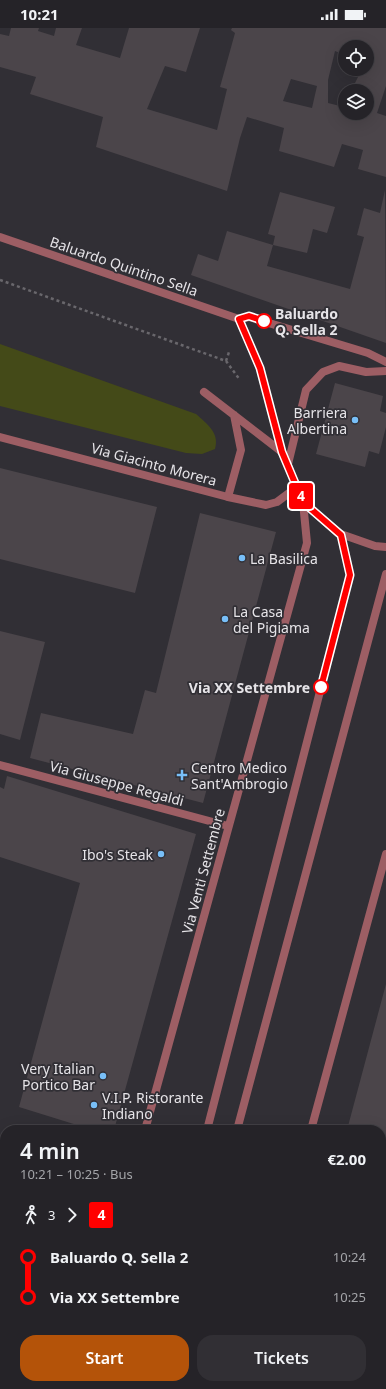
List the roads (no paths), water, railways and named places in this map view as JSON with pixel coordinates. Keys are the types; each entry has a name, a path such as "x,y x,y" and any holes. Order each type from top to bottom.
{"street":[{"name":"Baluardo Quintino Sella","path":"0,236 239,319 249,316 368,353 386,362"},
{"path":"239,319 260,368 282,452 303,502 341,535 386,548"},
{"path":"288,464 306,390 323,372 339,366 366,372 386,371"},
{"path":"204,392 282,452"},
{"path":"228,497 241,450 234,415"},
{"name":"Via Giacinto Morera","path":"0,437 228,497 266,505 277,502 297,487"},
{"name":"Via Venti Settembre","path":"146,1125 307,543 303,502"},
{"path":"208,1125 350,575 341,535"},
{"path":"238,1125 386,574"},
{"name":"Via Giuseppe Regaldi","path":"0,765 228,826"},
{"path":"312,1125 384,872 386,854"}],"place":[{"name":"Baluardo Q. Sella 2","path":"264,321"},
{"name":"Barriera Albertina","path":"355,420"},
{"name":"La Basilica","path":"242,558"},
{"name":"La Casa del Pigiama","path":"225,619"},
{"name":"Via XX Settembre","path":"321,687"},
{"name":"Centro Medico Sant'Ambrogio","path":"182,775"},
{"name":"Ibo's Steak","path":"161,854"},
{"name":"Very Italian Portico Bar","path":"103,1076"},
{"name":"V.I.P. Ristorante Indiano","path":"94,1105"}]}
